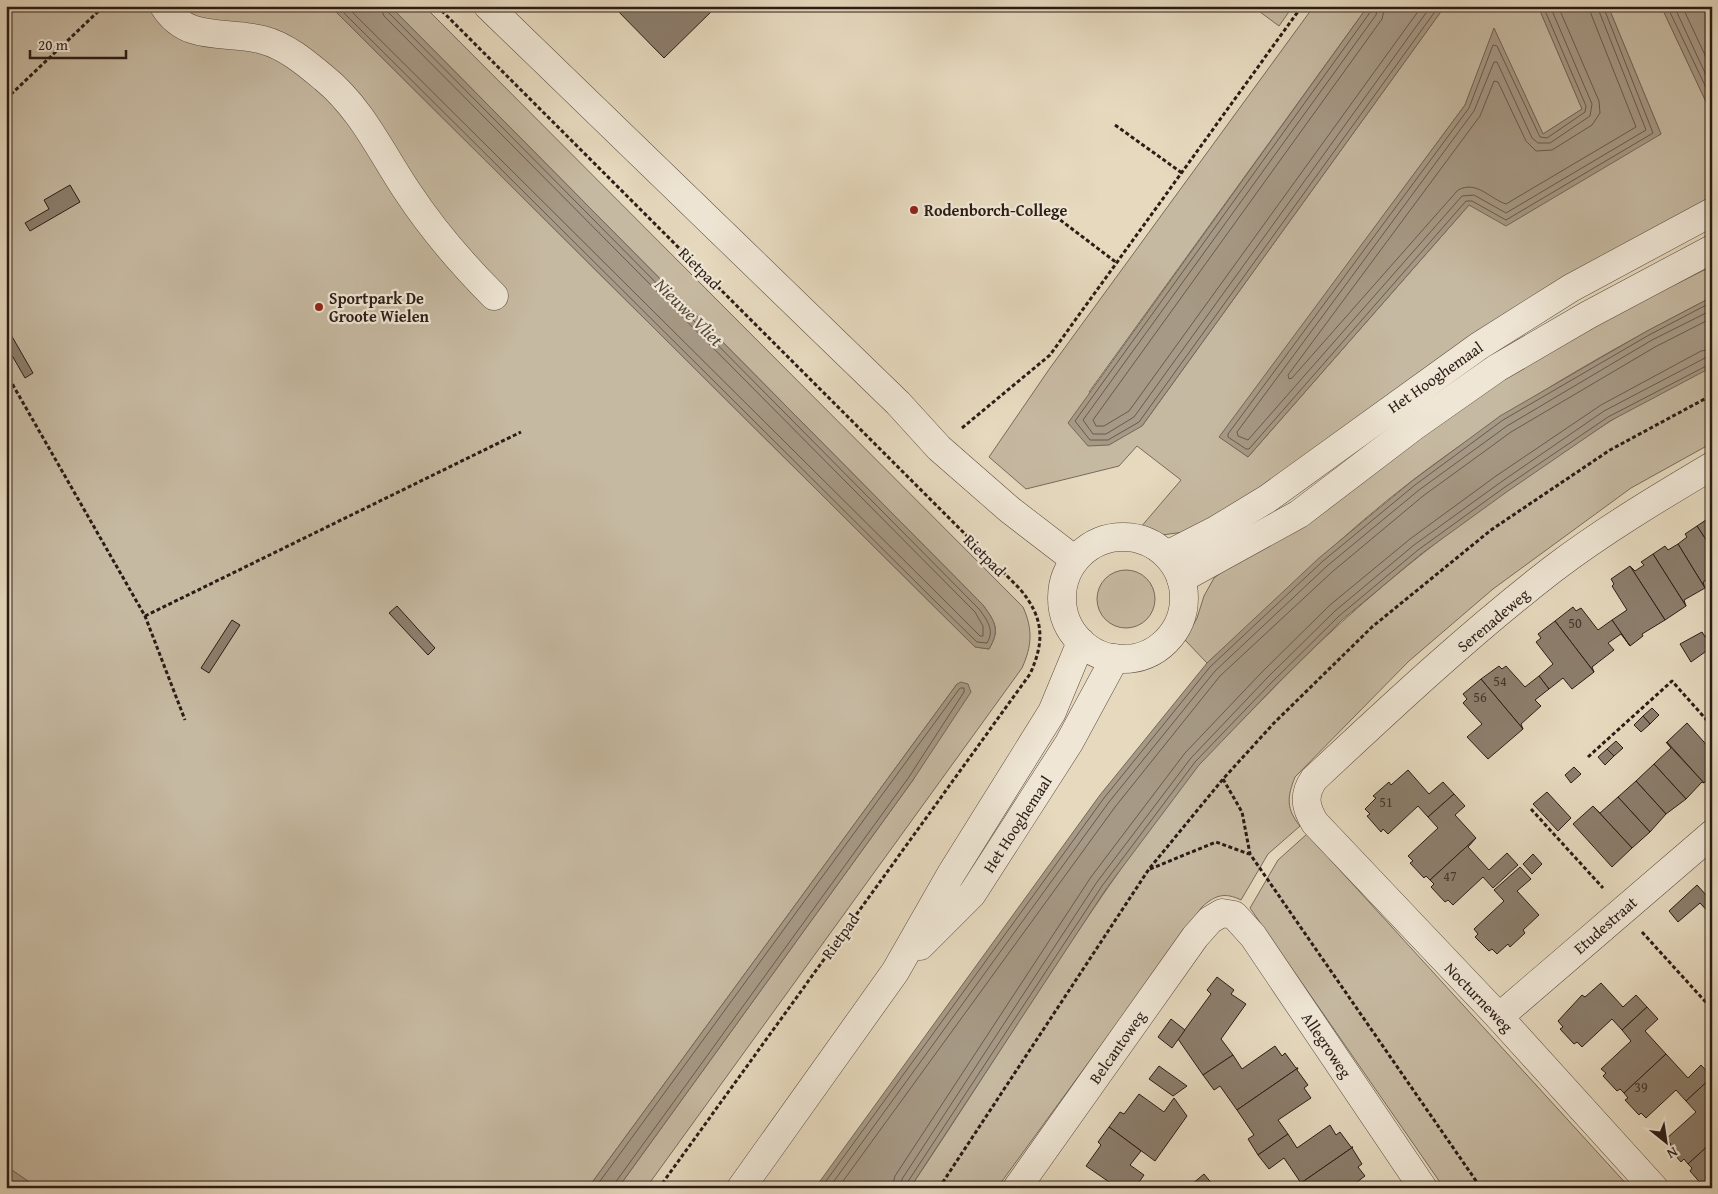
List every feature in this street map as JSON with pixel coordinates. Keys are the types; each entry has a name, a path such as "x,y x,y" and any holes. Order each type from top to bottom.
{"street":[{"path":"164,6 172,20 184,28 198,32 264,40 295,56 326,80 358,114 407,192 433,226 466,267 494,296"},
{"path":"488,6 898,403 939,448 1010,510 1075,560"},
{"name":"Het Hooghemaal","path":"1167,555 1216,530 1267,499 1470,352 1571,288 1712,212"},
{"name":"Het Hooghemaal","path":"1181,579 1299,514 1413,427 1497,368 1588,315 1712,249"},
{"name":"Serenadeweg","path":"1306,805 1307,788 1314,779 1476,634 1554,569 1642,507 1712,466"},
{"path":"1112,538 1142,540 1155,546 1167,555 1181,579 1184,606 1174,632 1155,650 1135,657 1115,658 1091,650 1072,631 1062,602 1065,581 1075,560 1098,542 1112,538"},
{"name":"Het Hooghemaal","path":"741,1188 894,972 951,874 1052,712 1082,642"},
{"name":"Het Hooghemaal","path":"894,972 972,894 1069,743 1115,658"},
{"name":"Nocturneweg","path":"1306,805 1315,823 1498,1017 1654,1188"},
{"name":"Etudestraat","path":"1498,1017 1712,834"},
{"name":"Belcantoweg","path":"1031,1181 1195,937 1210,920 1222,912"},
{"name":"Allegroweg","path":"1222,912 1234,916 1253,936 1423,1188"}],"path":[{"path":"6,99 104,6"},
{"name":"Rietpad","path":"438,6 906,474 1031,602 1038,619 1041,635 1039,654 1030,674 659,1188"},
{"path":"906,474 1050,355 1302,6"},
{"path":"1115,125 1182,173"},
{"path":"1056,216 1117,263"},
{"path":"6,373 145,616 185,720"},
{"path":"939,1188 1149,869 1223,779 1274,723 1372,627 1491,530 1610,450 1712,395"},
{"path":"145,616 521,432"},
{"path":"1588,757 1672,681 1712,726"},
{"path":"1223,779 1242,812 1250,854 1481,1188"},
{"path":"1149,869 1216,842 1250,854"}],"shaded area":[{"name":"Sportpark De Groote Wielen","path":"6,6 330,6 975,647 989,649 995,637 995,627 994,622 983,605 390,6 424,6 1023,607 1030,630 1030,637 1028,652 1022,668 646,1188 618,1188 913,780 957,684 588,1188 38,1188 6,1166"},
{"path":"1252,6 1293,6 1279,26"},
{"path":"1314,6 1368,6 1089,392 1142,426 1445,6 1538,6 1582,109 1543,134 1494,29 1465,105 1220,437 1248,457 1469,205 1661,134 1608,6 1661,6 1708,106 1712,104 1712,197 1534,299 1269,486 1184,532 1162,535 1140,528 1181,480 1137,446 1119,466 1026,489 989,457 1050,368"},
{"path":"1712,266 1712,297 1634,338 1558,382 1448,454 1359,524 1207,663 1185,640 1197,618 1204,596 1214,578 1257,546 1491,384 1577,334"},
{"path":"1712,367 1712,443 1631,488 1493,589 1409,661 1295,777 1290,791 1289,803 1292,814 1300,826 1268,854 1241,900 1230,896 1220,896 1202,907 997,1188 910,1188 1049,975 1121,869 1197,767 1221,741 1301,660 1383,586 1427,550 1516,484 1621,414"},
{"path":"1120,570 1132,570 1147,578 1155,593 1155,605 1147,620 1132,628 1120,628 1105,620 1097,605 1097,593 1105,578"},
{"path":"1307,834 1630,1188 1444,1188 1250,908 1278,860"}],"water":[{"name":"Nieuwe Vliet","path":"330,6 390,6 983,605 994,622 995,627 995,637 989,649 975,647"},
{"path":"1368,6 1445,6 1142,426 1109,445 1088,446 1068,423"},
{"path":"1538,6 1608,6 1661,134 1506,226 1469,205 1248,457 1219,437 1465,105 1494,28 1543,134 1582,109"},
{"path":"1661,6 1712,6 1712,104 1708,106"},
{"path":"1712,297 1712,367 1610,421 1421,554 1342,620 1199,765 1106,889 910,1188 815,1188 1100,795 1207,663 1319,558 1412,481 1500,416 1647,331"},
{"path":"961,682 968,684 971,692 913,780 618,1188 588,1188 957,684"},
{"path":"6,1166 38,1188 15,1188 6,1182"}],"building":[{"path":"613,6 717,6 664,58"},
{"path":"70,185 80,202 30,231 25,223 49,209 44,200"},
{"path":"6,326 33,373 25,378 6,345"},
{"path":"1709,518 1712,522 1712,549 1697,526"},
{"path":"1697,526 1712,549 1712,577 1703,582 1705,588 1678,544 1687,537 1685,534"},
{"path":"1678,544 1705,588 1684,600 1686,606 1653,554 1665,546 1668,550"},
{"path":"1653,554 1686,606 1665,620 1630,566 1635,571 1644,565 1641,562"},
{"path":"1630,566 1665,620 1642,634 1643,636 1630,646 1612,620 1627,610 1612,586 1614,584 1611,579"},
{"path":"397,606 435,648 428,655 389,613"},
{"path":"1573,607 1576,611 1581,608 1598,630 1612,620 1630,646 1621,634 1608,643 1614,650 1592,667 1594,672 1555,621"},
{"path":"232,620 240,625 209,673 201,668"},
{"path":"1555,621 1594,672 1572,689 1563,678 1549,689 1539,676 1553,664 1536,642 1541,638 1538,634"},
{"path":"1712,631 1712,645 1705,636"},
{"path":"1702,632 1712,647 1691,662 1680,644"},
{"path":"1499,666 1502,669 1506,666 1525,687 1539,676 1549,689 1535,700 1541,706 1521,724 1523,729 1481,679"},
{"path":"1481,679 1523,729 1488,759 1467,737 1482,724 1463,703 1467,699 1463,694"},
{"path":"1652,708 1659,715 1650,724 1643,716"},
{"path":"1643,716 1650,724 1641,732 1634,725"},
{"path":"1687,723 1712,751 1712,775 1704,783 1667,742"},
{"path":"1616,741 1623,748 1614,756 1607,749"},
{"path":"1666,742 1704,783 1702,782 1686,799 1654,764 1671,748"},
{"path":"1607,749 1614,756 1605,765 1598,757"},
{"path":"1654,764 1686,799 1666,814 1636,781"},
{"path":"1574,767 1581,774 1571,783 1565,775"},
{"path":"1408,770 1429,794 1443,782 1454,794 1428,817 1418,806 1388,834 1383,829 1381,832 1367,816 1370,814 1365,809 1376,798 1373,796 1389,782 1391,785"},
{"path":"1636,781 1666,814 1650,832 1618,797"},
{"path":"1547,792 1571,818 1558,831 1533,804"},
{"path":"1454,794 1465,806 1455,815 1476,838 1430,880 1426,876 1424,878 1410,863 1413,861 1408,856 1438,828 1428,817"},
{"path":"1618,797 1650,832 1632,848 1593,806 1600,813"},
{"path":"1593,806 1632,848 1612,867 1573,824"},
{"path":"1476,838 1468,847 1489,870 1507,853 1518,865 1493,888 1483,877 1453,905 1448,900 1445,902 1431,887 1434,884 1430,880"},
{"path":"1533,854 1542,864 1532,874 1523,864"},
{"path":"1520,867 1531,879 1517,891 1539,915 1523,930 1525,933 1510,947 1508,944 1497,954 1492,949 1489,951 1475,937 1478,934 1474,929 1504,901 1494,890"},
{"path":"1697,885 1707,896 1712,892 1712,916 1700,903 1678,922 1669,911"},
{"path":"1217,977 1234,990 1231,994 1246,1004 1221,1039 1233,1055 1203,1075 1178,1039 1211,994 1207,990"},
{"path":"1601,983 1623,1007 1636,995 1647,1007 1622,1030 1612,1019 1582,1047 1577,1042 1574,1044 1560,1029 1563,1027 1558,1021 1582,995 1585,997"},
{"path":"1647,1007 1658,1019 1645,1031 1666,1054 1624,1093 1620,1089 1617,1091 1603,1076 1606,1073 1601,1069 1631,1041 1622,1030"},
{"path":"1171,1019 1185,1030 1172,1048 1158,1037"},
{"path":"1275,1046 1282,1056 1285,1053 1296,1068 1298,1068 1237,1110 1220,1086 1214,1090 1203,1075 1233,1055 1242,1069"},
{"path":"1666,1054 1688,1078 1701,1065 1712,1077 1686,1101 1676,1090 1646,1118 1641,1113 1639,1115 1625,1100 1628,1098 1624,1093"},
{"path":"1159,1066 1187,1086 1173,1096 1149,1079"},
{"path":"1298,1068 1297,1070 1308,1085 1304,1088 1311,1098 1278,1120 1288,1134 1258,1155 1248,1139 1254,1135 1237,1110"},
{"path":"1712,1077 1712,1099 1709,1102 1712,1104 1712,1142 1688,1164 1684,1159 1681,1162 1668,1147 1671,1144 1666,1139 1696,1112 1686,1101"},
{"path":"1139,1094 1164,1112 1174,1098 1187,1116 1155,1161 1109,1127 1120,1112 1124,1114"},
{"path":"1330,1125 1336,1135 1340,1132 1351,1147 1353,1147 1301,1183 1284,1158 1269,1169 1258,1155 1288,1134 1297,1148"},
{"path":"1109,1127 1141,1151 1130,1165 1144,1175 1135,1188 1110,1188 1112,1184 1086,1166 1101,1145 1098,1142"},
{"path":"1712,1142 1712,1187 1710,1188 1706,1184 1703,1186 1690,1171 1692,1168 1688,1164"},
{"path":"1353,1147 1362,1164 1358,1167 1365,1176 1349,1188 1305,1188 1301,1183"},
{"path":"1204,1174 1213,1185 1209,1188 1195,1188 1192,1184"}],"place":[{"name":"Rodenborch-College","path":"914,210"},
{"name":"Sportpark De Groote Wielen","path":"319,307"}]}
